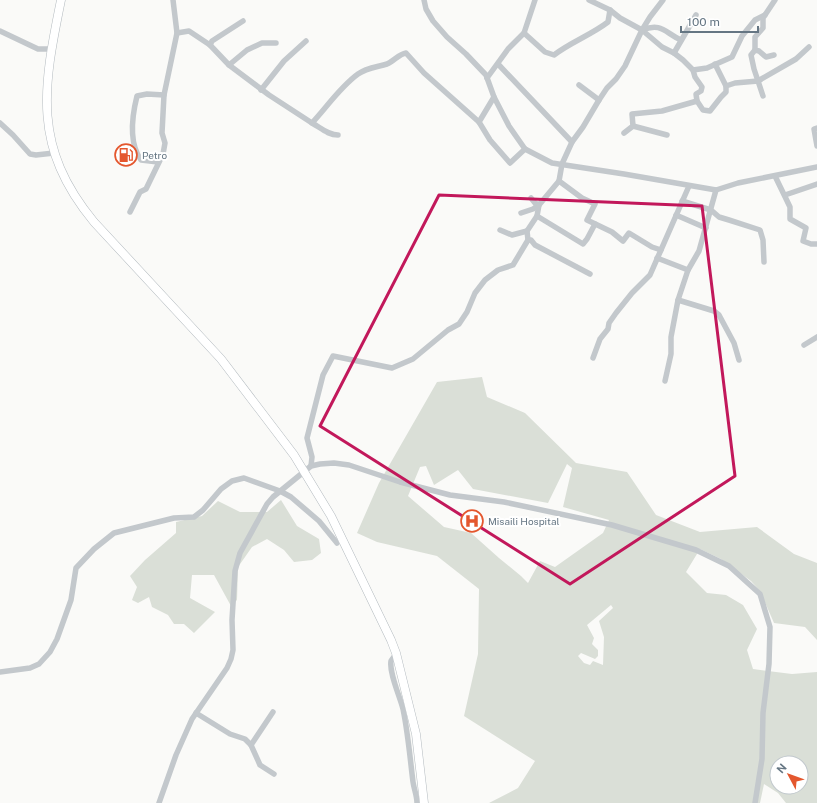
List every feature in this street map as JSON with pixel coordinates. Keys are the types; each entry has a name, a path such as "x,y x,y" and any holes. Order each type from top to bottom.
{"main road":[{"path":"61,0 51,49 46,108 49,131 58,166 80,205 94,222 221,360 294,456 337,528 396,653 416,734 424,803"}],"street":[{"path":"130,212 140,192 146,189 163,154 165,143 162,133 164,95 177,33 173,0"},
{"path":"424,0 426,9 433,21 447,37 466,54 487,78 494,97 509,126 525,149 552,163 716,190 738,183 817,167"},
{"path":"487,78 508,49 524,33 535,0"},
{"path":"589,0 610,10 620,18 642,30 662,47 674,53 683,60 693,70 695,77 702,87 701,91 696,94 697,101 703,110 710,111 721,96 726,92 726,86 715,64"},
{"path":"521,213 539,205 559,181 562,164 572,142 607,88 616,79 625,66 642,30 663,0"},
{"path":"763,96 751,55 754,50 755,37 763,28 763,18 775,0"},
{"path":"524,33 545,52 554,55 575,41 592,34 608,22 610,10"},
{"path":"674,53 696,15"},
{"path":"693,70 707,68 732,57 746,30 755,20 766,15"},
{"path":"210,45 212,41 243,21"},
{"path":"642,30 651,26 662,28 681,40"},
{"path":"0,31 38,49 51,49"},
{"path":"177,33 189,31 210,45 229,65 262,90 326,132 332,135 338,135"},
{"path":"262,90 284,61 306,41"},
{"path":"229,65 247,50 262,43 276,43"},
{"path":"726,86 735,83 758,81 796,59 809,47"},
{"path":"754,50 759,51 766,58 774,55"},
{"path":"312,122 343,87 358,74 387,64 406,53 424,73 479,122 490,140 510,163 525,149"},
{"path":"498,64 572,142"},
{"path":"579,85 599,100"},
{"path":"158,162 141,160 136,153 133,144 132,113 137,96 147,94 164,95"},
{"path":"479,122 494,97"},
{"path":"633,126 632,114 662,111 697,101"},
{"path":"0,123 30,154 36,155 54,152"},
{"path":"624,133 633,126"},
{"path":"633,126 667,135"},
{"path":"817,128 814,128 817,146"},
{"path":"775,176 790,207 790,219 806,228 803,241 811,244 817,244"},
{"path":"559,181 582,198 595,204 587,220 612,232 623,241 629,233 652,247 661,250"},
{"path":"785,195 817,184"},
{"path":"593,358 600,339 608,329 609,323 632,293 650,275 689,186"},
{"path":"665,381 671,354 678,300 688,270 699,251 716,190"},
{"path":"531,198 539,205"},
{"path":"682,201 711,210 719,217 760,230 763,240 764,262"},
{"path":"311,466 312,457 307,438 323,375 333,356 392,368 413,359 448,330 459,324 467,312 475,293 481,284 498,270 512,264 528,240 527,231 537,216 539,205"},
{"path":"676,215 706,228"},
{"path":"537,216 583,244 595,224"},
{"path":"500,230 512,235 527,231"},
{"path":"528,240 531,240 535,245 590,274"},
{"path":"657,258 688,270"},
{"path":"678,300 714,311 719,315 734,343 739,360"},
{"path":"804,345 817,337"},
{"path":"159,803 176,755 196,713 227,668 231,659 233,650 232,620 235,571 240,553 267,504 280,491 311,466 334,463 348,465 400,482 450,495 504,502 612,525 696,550 729,566 760,594 770,627 769,664 763,713 762,759 755,803"},
{"path":"0,672 30,668 39,664 45,658 57,639 71,600 76,568 86,556 114,533 174,518 194,517 232,481 244,478 280,491 291,497 319,521 337,543"},
{"path":"396,653 392,661 392,669 394,682 403,710 411,753 417,803"},
{"path":"252,745 273,712"},
{"path":"196,713 230,734 245,739 252,745 258,763 274,774"}],"highlighted area":[{"path":"439,195 702,206 735,476 570,584 320,426"}],"shaded area":[{"path":"482,377 487,397 525,413 576,463 627,472 656,515 700,532 757,527 794,554 817,563 817,640 805,627 774,623 760,591 751,581 721,559 700,549 686,572 707,593 726,595 743,605 757,629 747,650 753,669 792,674 817,672 817,803 786,803 780,795 809,795 809,755 769,755 769,787 764,784 760,803 489,803 518,788 535,761 464,716 478,654 479,589 437,556 377,542 357,533 379,483 437,382","holes":["567,464 572,468 563,507 609,520 603,533 555,567 540,561 528,583 471,533 444,527 408,496 420,467 426,466 434,485 458,470 473,489 548,503","611,605 613,608 599,621 604,637 603,665 593,661 590,665 584,663 578,656 581,653 595,659 598,656 598,650 592,644 594,638 587,625"]},
{"path":"281,500 297,526 319,539 321,553 312,560 294,562 284,550 267,539 252,547 238,567 237,600 231,606 214,575 192,575 190,598 215,612 194,633 184,624 174,624 168,615 152,607 149,597 138,603 132,600 137,587 130,576 145,560 176,533 176,522 202,516 218,501 240,512 267,512"}],"place":[{"name":"Petro","path":"126,155"},
{"name":"Misaili Hospital","path":"472,521"}]}
